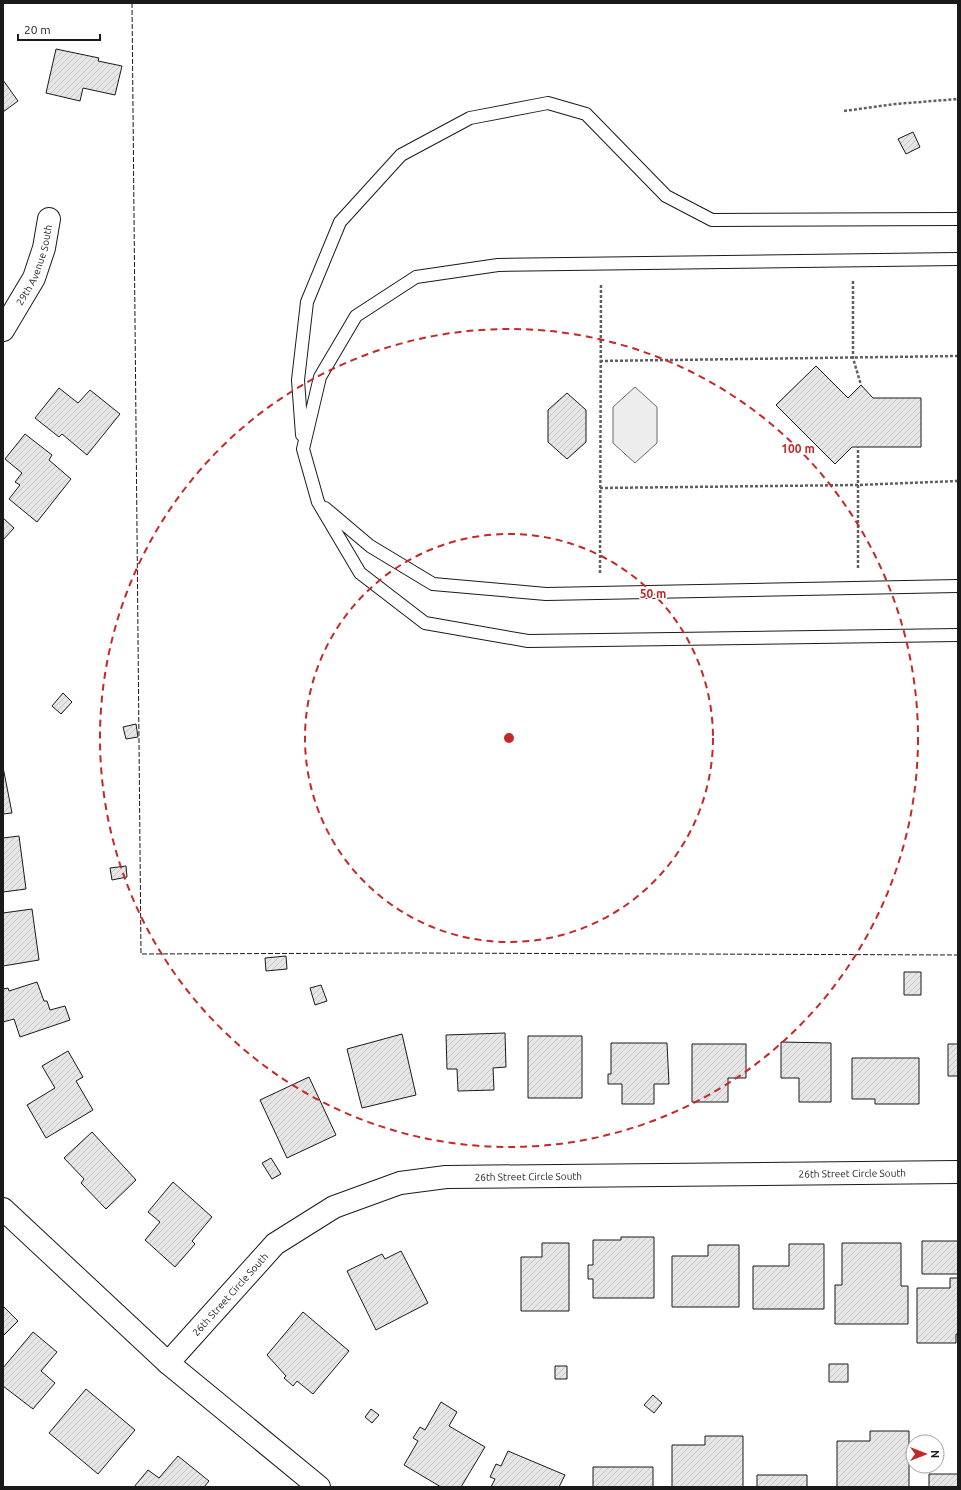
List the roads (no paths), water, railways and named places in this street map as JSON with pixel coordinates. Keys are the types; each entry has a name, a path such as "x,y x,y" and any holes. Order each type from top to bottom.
{"street":[{"name":"29th Avenue South","path":"3,330 34,278 44,248 49,219"},
{"name":"26th Street Circle South","path":"168,1363 275,1244 334,1207 400,1184 446,1177 958,1172"},
{"path":"3,1209 168,1363 319,1487"}],"lane":[{"path":"958,219 712,220 666,196 586,114 548,103 470,118 401,155 340,222 306,302 298,380 303,449 318,502 360,573 425,623 528,641 958,635"},
{"path":"303,449 320,377 356,316 416,277 498,265 958,259"},
{"path":"318,502 370,546 433,584 546,594 958,586"}]}
